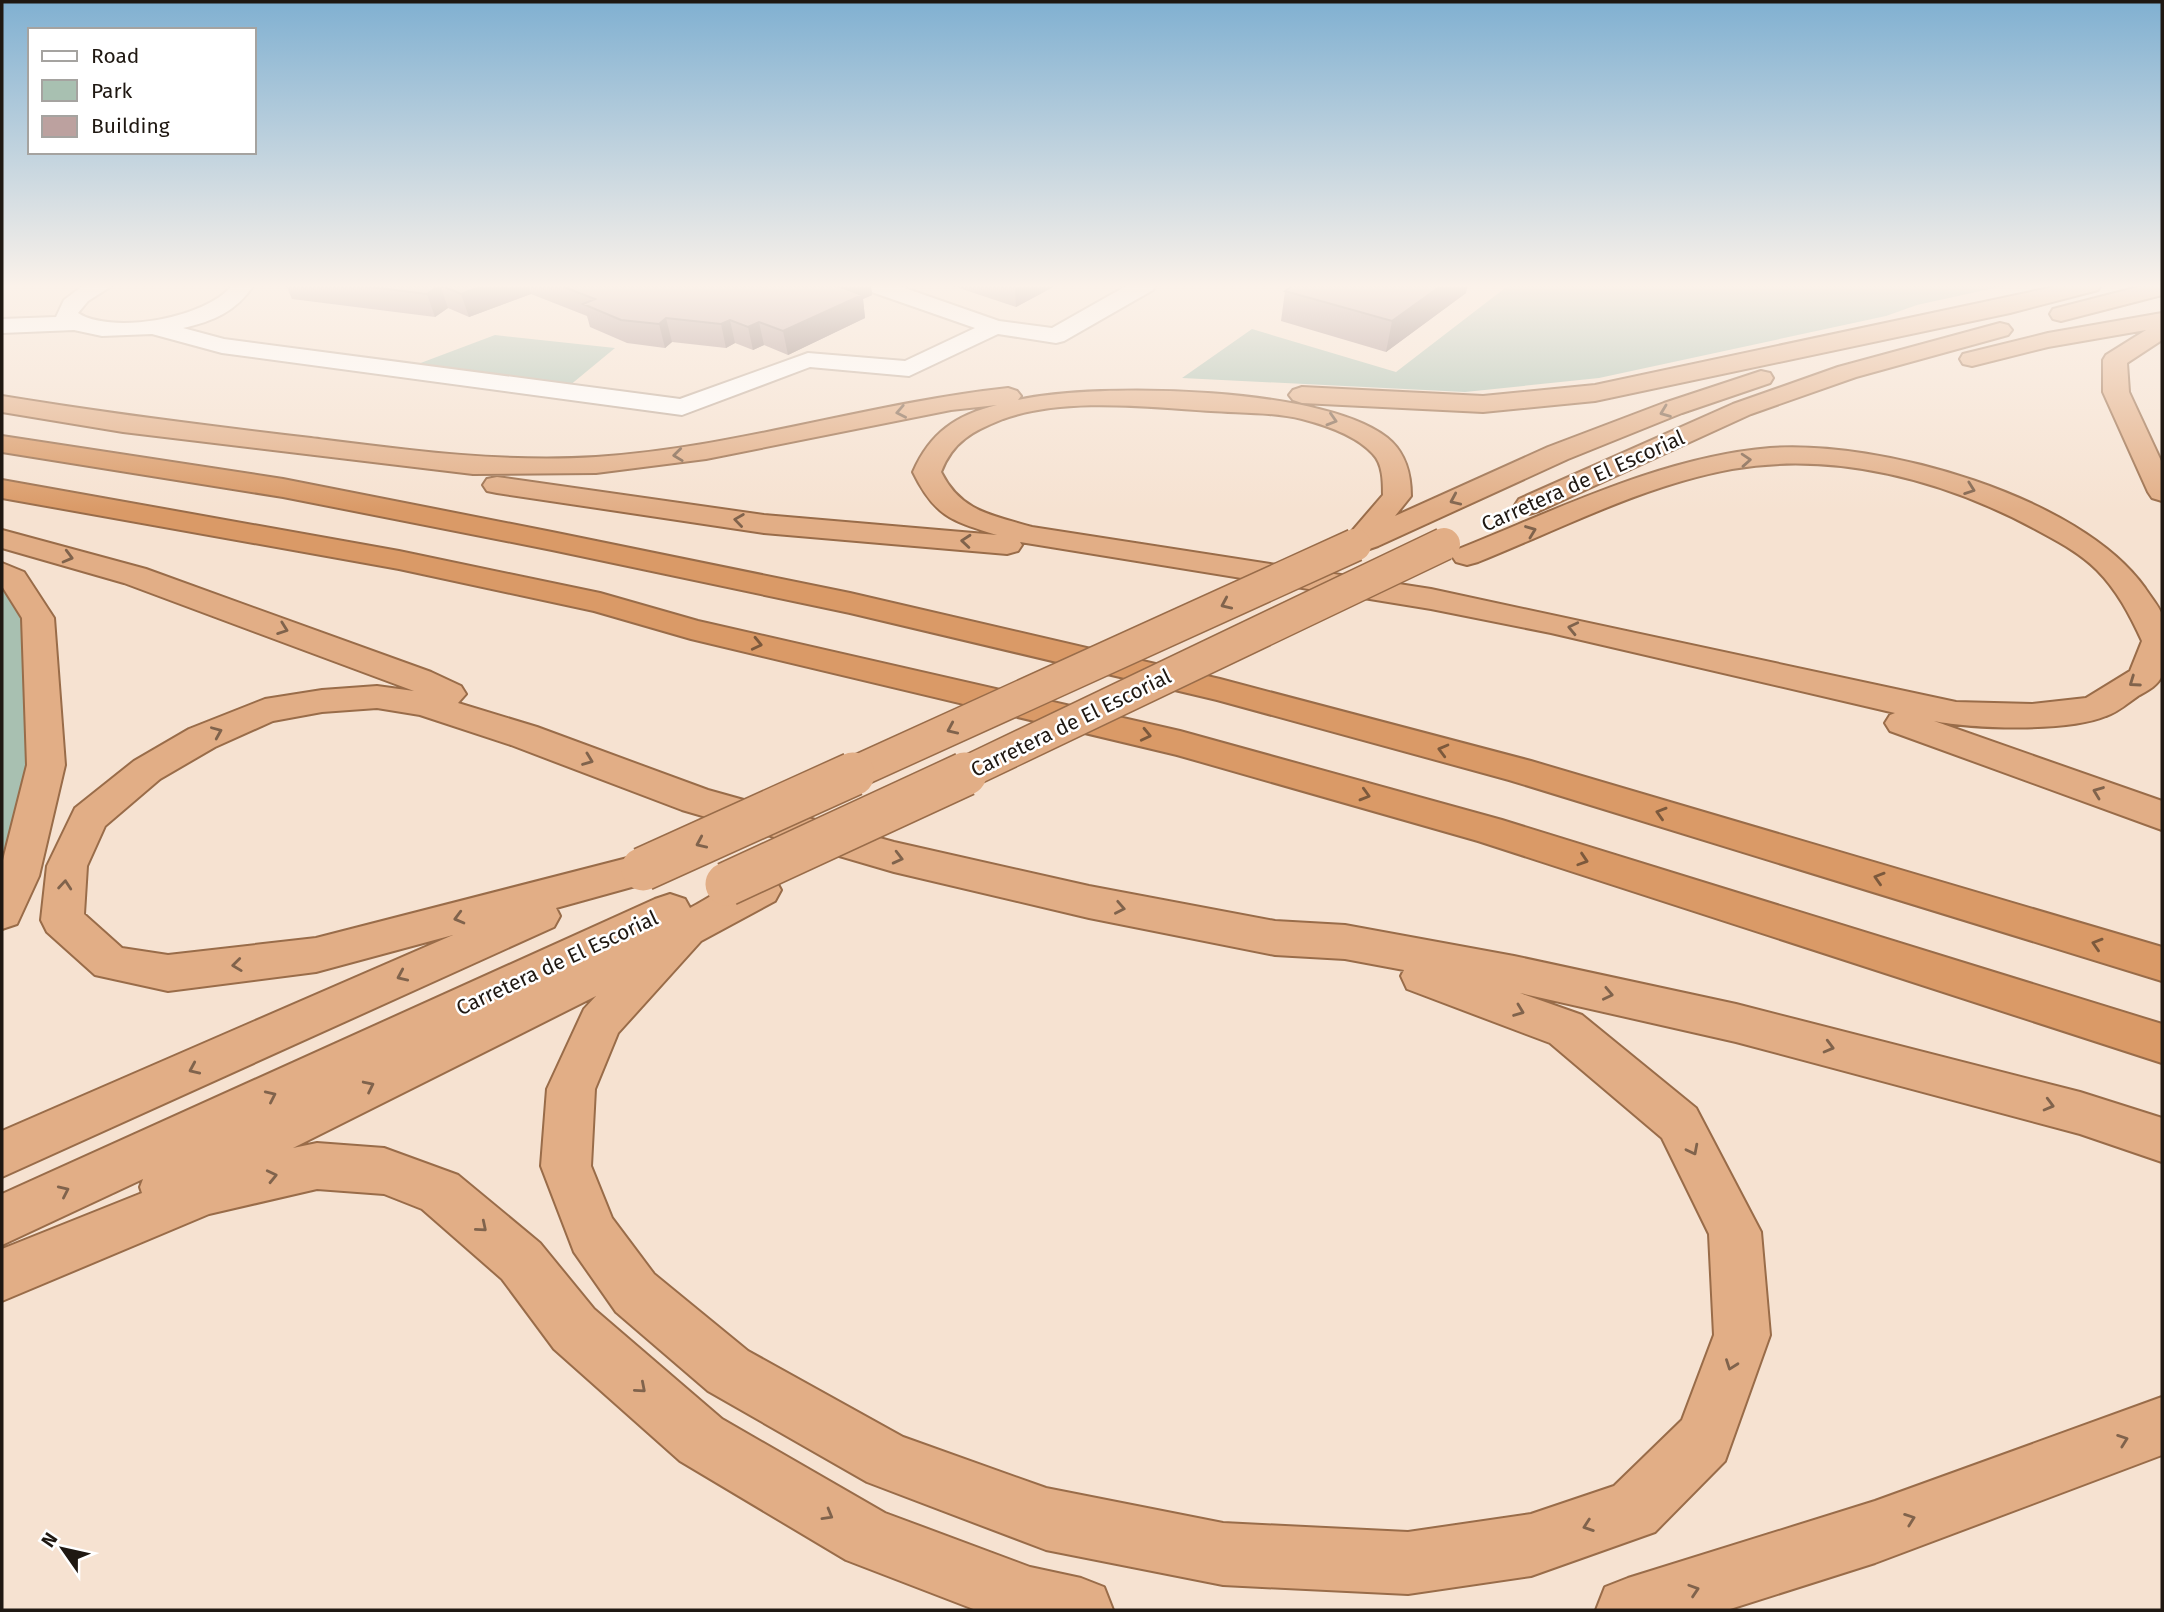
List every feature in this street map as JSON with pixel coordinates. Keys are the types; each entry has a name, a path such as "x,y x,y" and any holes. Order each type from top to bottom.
{"highway":[{"path":"97,419 473,466 596,465 706,451 951,402 1033,393 1104,388 1200,388 1483,404 1595,393 1748,360"},
{"name":"Carretera de El Escorial","path":"2,1154 643,869 1558,453 1674,408 1814,360"},
{"name":"Carretera de El Escorial","path":"2,1220 744,887 831,852 897,806 1197,663 1370,597 1605,471 1742,409 1847,372 1891,360"},
{"path":"1605,471 1884,382 1969,360"},
{"path":"2116,360 2116,393 2162,492"},
{"path":"1355,545 1397,496 1397,471 1381,445 1342,423 1299,411 1138,398 1061,401 1020,407 969,425 940,444 927,472 939,496 969,517 1028,535 1431,599 1956,714 2032,716 2095,708 2144,677 2159,642 2133,590 2094,551 2031,514 1967,487 1874,464 1802,456 1734,461 1662,479 1456,550"},
{"path":"2,404 279,452 764,524 1180,560"},
{"path":"2,434 107,451 850,603 1220,690 1518,769 2162,964"},
{"path":"2,444 224,477"},
{"path":"2,489 399,560 600,603 691,629 1180,743 1474,826 2162,1044"},
{"path":"2,509 691,629"},
{"path":"2,539 135,576 406,675 478,707 524,736"},
{"path":"2,572 13,579 38,618 46,765 19,876 2,913"},
{"path":"1640,643 1898,721 2162,816"},
{"path":"643,869 316,955 168,973 110,963 62,920 67,866 89,818 147,770 202,738 265,711 322,701 377,697 424,704 524,736 696,800 894,858 1089,902 1275,938 1345,942 1514,974 1723,1020 2080,1112 2162,1140"},
{"path":"2,1274 197,1170 628,960 690,926 744,887"},
{"path":"690,926 600,1022 571,1089 566,1166 592,1234 635,1293 728,1371 900,1466 1046,1519 1223,1554 1408,1563 1531,1545 1633,1510 1704,1440 1742,1335 1735,1233 1679,1123 1566,1029 1432,978 1332,959 1275,938"},
{"path":"2,1274 206,1191 317,1166 384,1171 440,1192 522,1261 574,1329 701,1440 868,1538 1030,1599 1081,1610"},
{"path":"1629,1610 1875,1532 2162,1426"}],"street":[{"path":"329,360 682,407 807,360"},
{"path":"811,360 909,369 927,360"}],"green space":[{"path":"428,360 600,360 569,386 410,367"},
{"path":"1207,360 1357,360 1396,372 1411,360 1681,360 1599,378 1465,392 1182,378"},
{"path":"2,586 23,595 42,694 19,876 2,913"}]}
